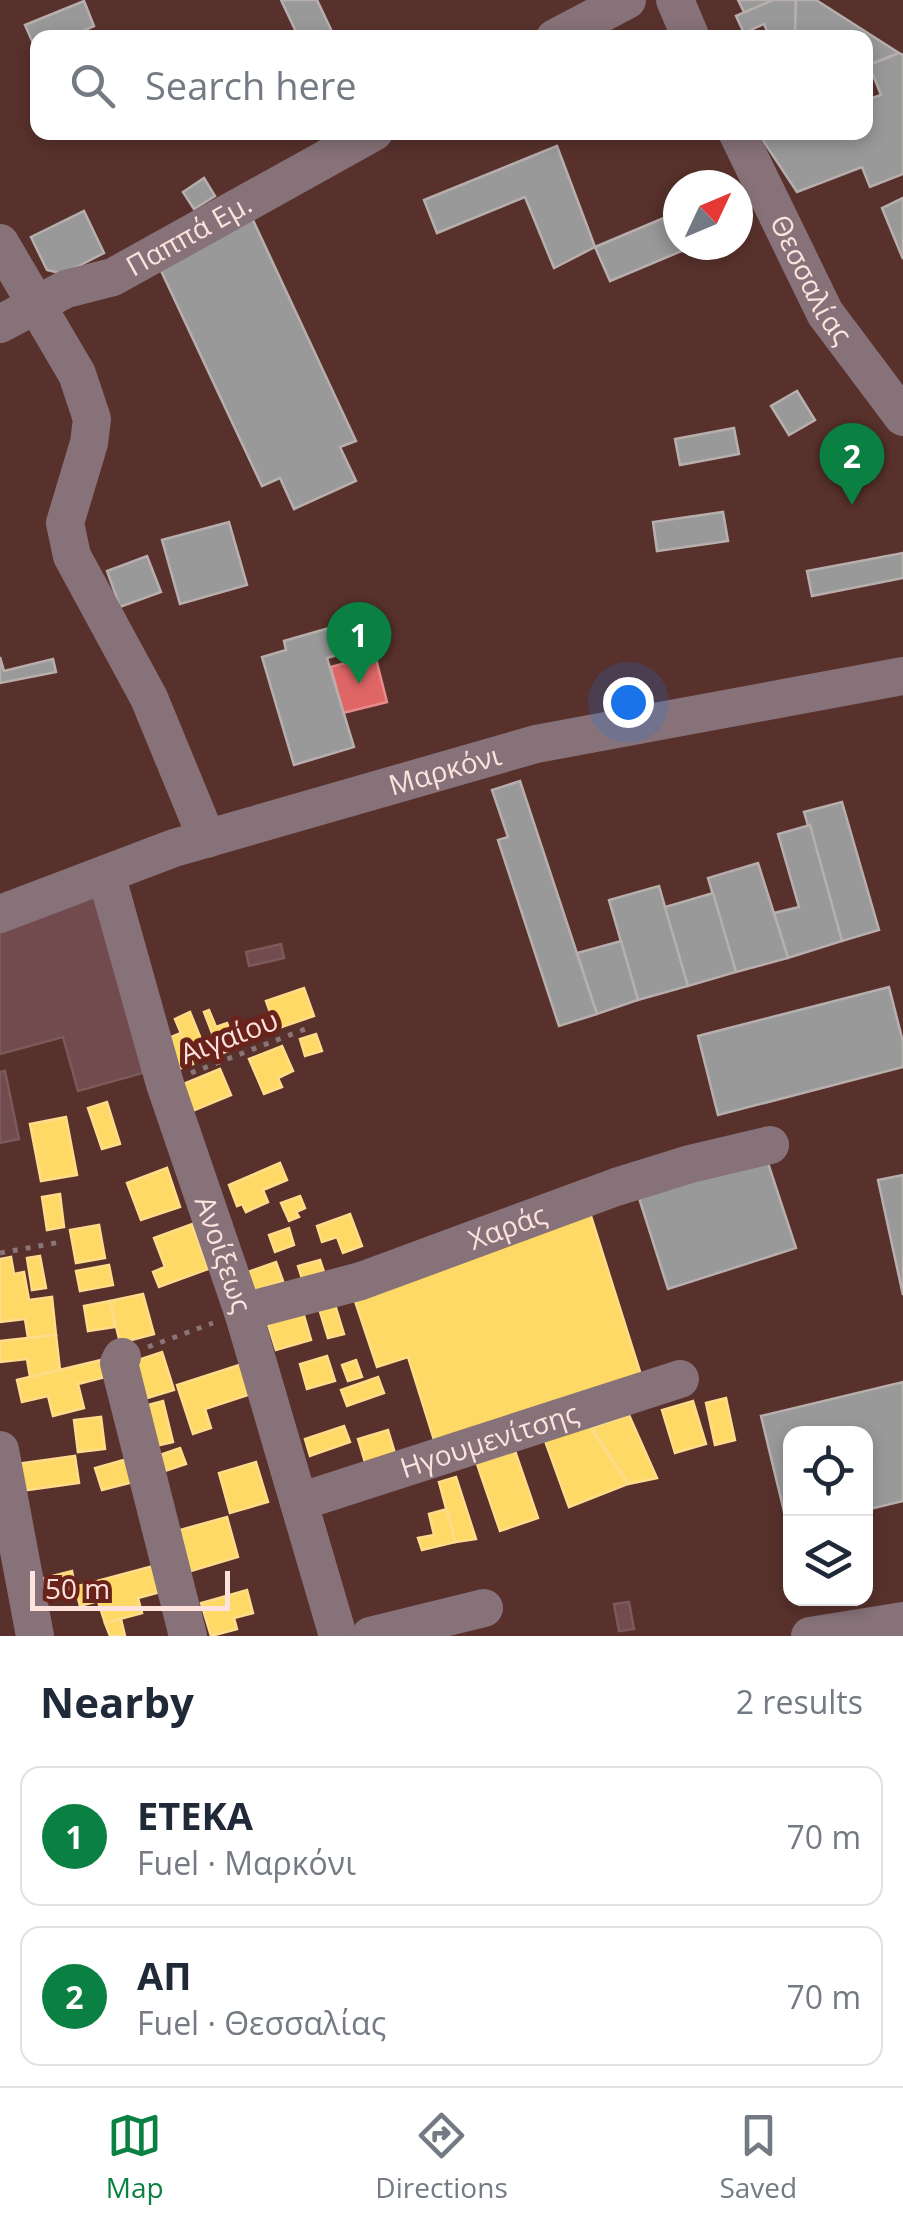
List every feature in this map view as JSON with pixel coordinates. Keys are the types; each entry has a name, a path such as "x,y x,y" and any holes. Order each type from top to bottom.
{"street":[{"path":"570,30 627,0"},
{"path":"675,0 688,30"},
{"name":"Παππά Εμ.","path":"0,324 66,289 113,277 360,140"},
{"name":"Θεσσαλίας","path":"742,140 825,313 903,418"},
{"path":"0,243 77,374 92,419 89,443 65,523 72,556 149,698 207,839"},
{"name":"Μαρκόνι","path":"0,914 207,839 536,744 903,676"},
{"name":"Ανοίξεως","path":"106,874 165,1084 243,1312 338,1636"},
{"name":"Χαράς","path":"243,1312 360,1281 690,1164 770,1144"},
{"path":"122,1357 119,1363 188,1636"},
{"name":"Ηγουμενίτσης","path":"299,1502 680,1379"},
{"path":"0,1450 35,1636"},
{"path":"370,1636 484,1608"},
{"path":"810,1636 902,1626"}],"path":[{"name":"Αιγαίου","path":"165,1084 308,1028"},
{"path":"0,1253 61,1242"},
{"path":"122,1357 243,1312"}],"building: Homes":[{"path":"304,988 314,1016 276,1029 266,1001"},
{"path":"209,1010 216,1027 227,1023 237,1048 220,1054 204,1012"},
{"path":"190,1012 203,1044 188,1050 175,1019"},
{"path":"181,1033 193,1064 176,1070 164,1040"},
{"path":"316,1034 322,1051 305,1056 300,1039"},
{"path":"282,1046 293,1071 278,1078 282,1087 264,1094 249,1059"},
{"path":"220,1069 231,1095 192,1111 181,1085"},
{"path":"107,1102 120,1144 102,1149 88,1108"},
{"path":"66,1117 77,1175 41,1181 30,1124"},
{"path":"280,1163 287,1180 263,1190 268,1202 246,1212 242,1204 237,1206 229,1185"},
{"path":"167,1168 180,1207 141,1220 127,1183"},
{"path":"60,1194 64,1227 47,1230 42,1197"},
{"path":"300,1196 305,1208 296,1212 299,1217 289,1221 281,1203"},
{"path":"590,1213 641,1375 434,1440 408,1357 377,1367 351,1289"},
{"path":"350,1214 362,1246 343,1253 337,1237 322,1242 317,1226"},
{"path":"192,1224 208,1269 159,1287 153,1272 165,1267 154,1238"},
{"path":"99,1225 105,1258 76,1263 70,1230"},
{"path":"289,1228 294,1245 275,1252 269,1235"},
{"path":"40,1256 46,1288 32,1290 27,1258"},
{"path":"11,1257 14,1274 24,1272 29,1300 52,1297 56,1335 28,1338 25,1319 0,1322 0,1259"},
{"path":"320,1260 326,1278 304,1285 298,1266"},
{"path":"276,1262 283,1281 254,1291 248,1272"},
{"path":"109,1265 113,1285 80,1291 76,1271"},
{"path":"143,1294 154,1334 120,1343 110,1301"},
{"path":"333,1298 344,1334 328,1338 317,1302"},
{"path":"110,1301 115,1327 88,1331 84,1306"},
{"path":"303,1312 311,1340 276,1350 266,1318"},
{"path":"56,1335 60,1370 30,1377 27,1359 0,1362 0,1341"},
{"path":"162,1352 174,1390 141,1400 129,1363"},
{"path":"327,1356 335,1381 307,1389 300,1364"},
{"path":"101,1360 105,1377 78,1384 84,1408 53,1416 48,1396 22,1402 17,1380"},
{"path":"356,1360 362,1377 348,1381 342,1365"},
{"path":"242,1364 251,1394 205,1409 211,1428 193,1434 177,1385"},
{"path":"378,1377 384,1393 347,1406 341,1390"},
{"path":"726,1398 735,1440 715,1445 706,1403"},
{"path":"163,1401 173,1442 151,1447 141,1407"},
{"path":"693,1401 706,1444 675,1453 662,1410"},
{"path":"629,1415 657,1478 628,1484 592,1428"},
{"path":"101,1417 105,1449 78,1452 74,1420"},
{"path":"588,1424 628,1484 569,1507 544,1438"},
{"path":"344,1426 350,1442 310,1456 305,1439"},
{"path":"388,1430 397,1460 367,1469 358,1439"},
{"path":"180,1448 186,1464 156,1474 151,1458"},
{"path":"514,1448 538,1518 500,1531 476,1461"},
{"path":"75,1456 79,1483 20,1491 16,1464"},
{"path":"127,1459 133,1482 102,1490 95,1468"},
{"path":"256,1462 268,1502 230,1513 219,1473"},
{"path":"456,1477 476,1539 455,1542 439,1482"},
{"path":"447,1509 455,1542 422,1550 418,1538 434,1535 429,1514"},
{"path":"227,1517 238,1557 181,1574 169,1533"},
{"path":"153,1566 160,1592 138,1598 142,1613 105,1623 98,1601 80,1606 75,1587"},
{"path":"72,1571 75,1587 34,1599 29,1582"},
{"path":"247,1590 253,1613 234,1618 237,1629 211,1636 201,1603"},
{"path":"121,1619 125,1636 110,1636 105,1623"}],"building: Shops":[{"path":"375,655 387,702 343,713 331,667"}],"building: Industry":[{"path":"281,0 317,0 331,30 295,30"},
{"path":"738,0 773,0 745,14"},
{"path":"773,0 796,0 795,30 767,30 764,24 743,30 736,16"},
{"path":"796,0 816,0 863,30 795,30"},
{"path":"84,1 94,26 85,30 30,30 30,36 25,25"},
{"path":"873,36 899,53 873,63"},
{"path":"899,53 903,55 903,174 870,187 862,167 797,192 763,140 873,140 873,98 881,95 873,63"},
{"path":"557,146 595,247 554,268 525,197 437,233 424,200"},
{"path":"204,178 215,196 194,209 183,192"},
{"path":"903,198 903,259 882,208"},
{"path":"84,211 104,253 63,274 47,270 31,237"},
{"path":"252,218 356,441 340,447 356,481 294,509 280,478 262,486 157,262"},
{"path":"663,218 663,259 610,281 595,247"},
{"path":"797,391 815,420 789,435 771,406"},
{"path":"734,428 739,454 680,465 675,439"},
{"path":"723,512 728,541 657,551 653,522"},
{"path":"229,522 247,585 180,604 162,540"},
{"path":"903,553 903,578 812,596 807,571"},
{"path":"147,556 161,592 120,607 107,571"},
{"path":"336,626 345,653 327,658 354,747 294,765 262,657 286,650 284,641"},
{"path":"0,657 4,671 53,659 56,672 0,683"},
{"path":"520,781 597,1014 559,1026 498,840 508,837 492,790"},
{"path":"842,802 879,930 842,941 804,812"},
{"path":"810,825 842,941 788,958 774,913 799,907 778,834"},
{"path":"758,863 788,958 736,972 708,878"},
{"path":"659,886 688,986 638,1000 609,900"},
{"path":"713,893 736,972 688,986 665,907"},
{"path":"621,941 638,1000 597,1014 577,953"},
{"path":"889,987 903,1042 903,1067 718,1115 698,1036"},
{"path":"766,1157 796,1248 668,1289 639,1198"},
{"path":"903,1175 903,1295 878,1180"},
{"path":"903,1382 903,1501 873,1508 873,1426 783,1426 783,1507 761,1416"}],"building: Other":[{"path":"93,892 143,1073 78,1091 63,1037 0,1054 0,930"},
{"path":"281,944 284,958 249,966 246,952"},
{"path":"5,1071 19,1139 0,1143 0,1072"},
{"path":"629,1602 634,1629 619,1631 614,1604"}],"place":[{"name":"ΑΠ","path":"852,505"},
{"name":"ΕΤΕΚΑ","path":"359,684"}]}
